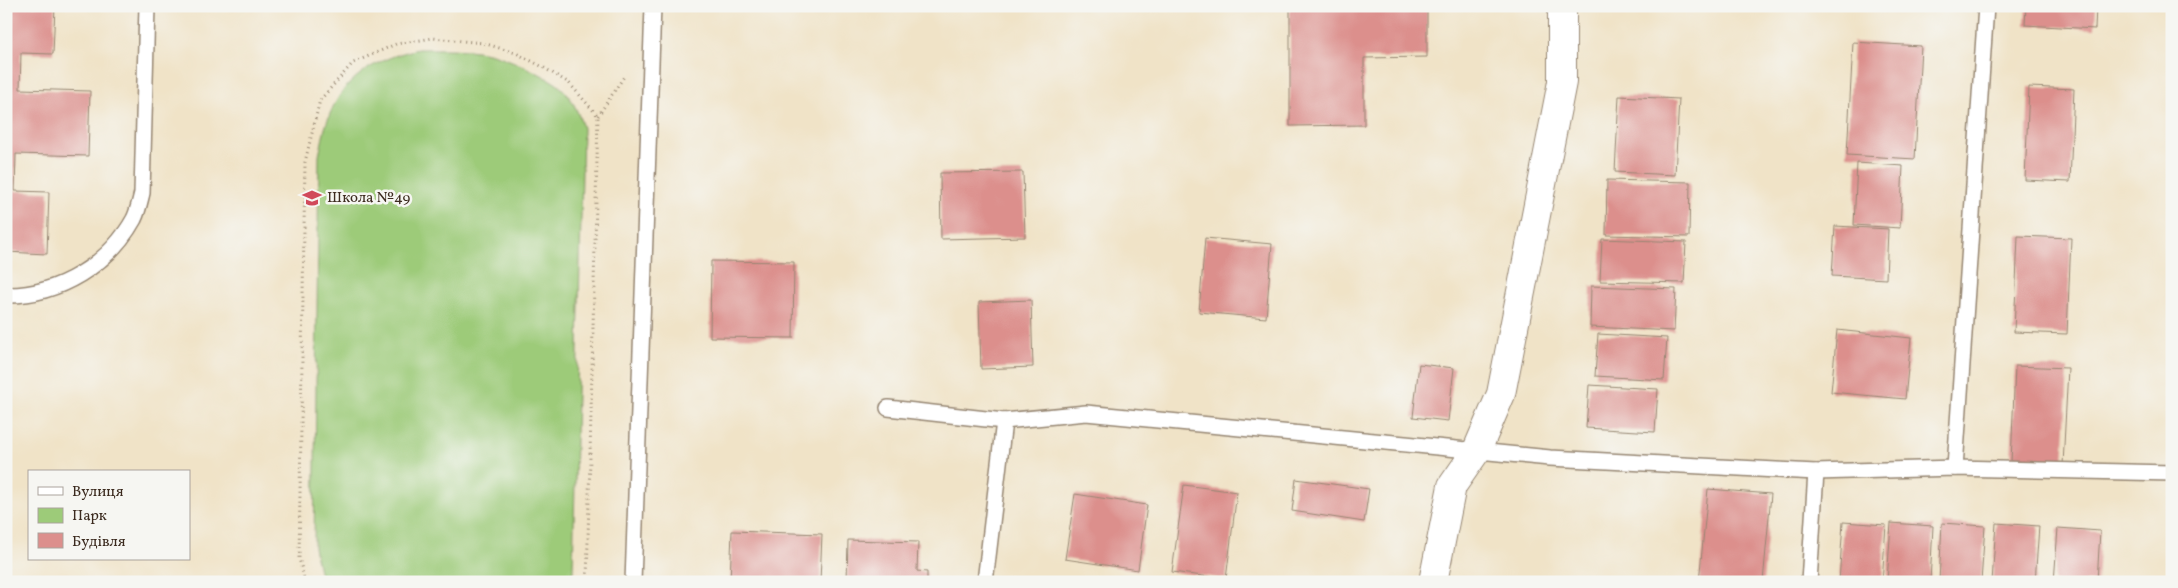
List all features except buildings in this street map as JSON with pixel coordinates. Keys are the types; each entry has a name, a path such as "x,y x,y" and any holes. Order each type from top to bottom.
{"street":[{"path":"1433,582 1452,486 1477,450 1501,394 1562,82 1562,6"}],"lane":[{"path":"6,295 52,288 75,279 97,262 119,241 135,218 142,193 147,6"},
{"path":"633,582 653,6"},
{"path":"1954,468 1986,6"},
{"path":"888,408 1004,422 1086,413 1550,458 1816,472 1954,468 2172,474"},
{"path":"985,582 1004,422"},
{"path":"1809,582 1816,472"}],"path":[{"path":"305,582 299,558 305,162 320,100 353,63 396,44 433,38 483,43 516,53 569,83 598,116 587,582"}],"green space":[{"path":"418,49 479,51 504,58 534,71 563,89 577,110 583,128 573,572 569,582 321,581 314,547 319,155 333,107 341,93 351,82 374,65 388,58"}],"place":[{"name":"Школа №49","path":"312,198"}]}
